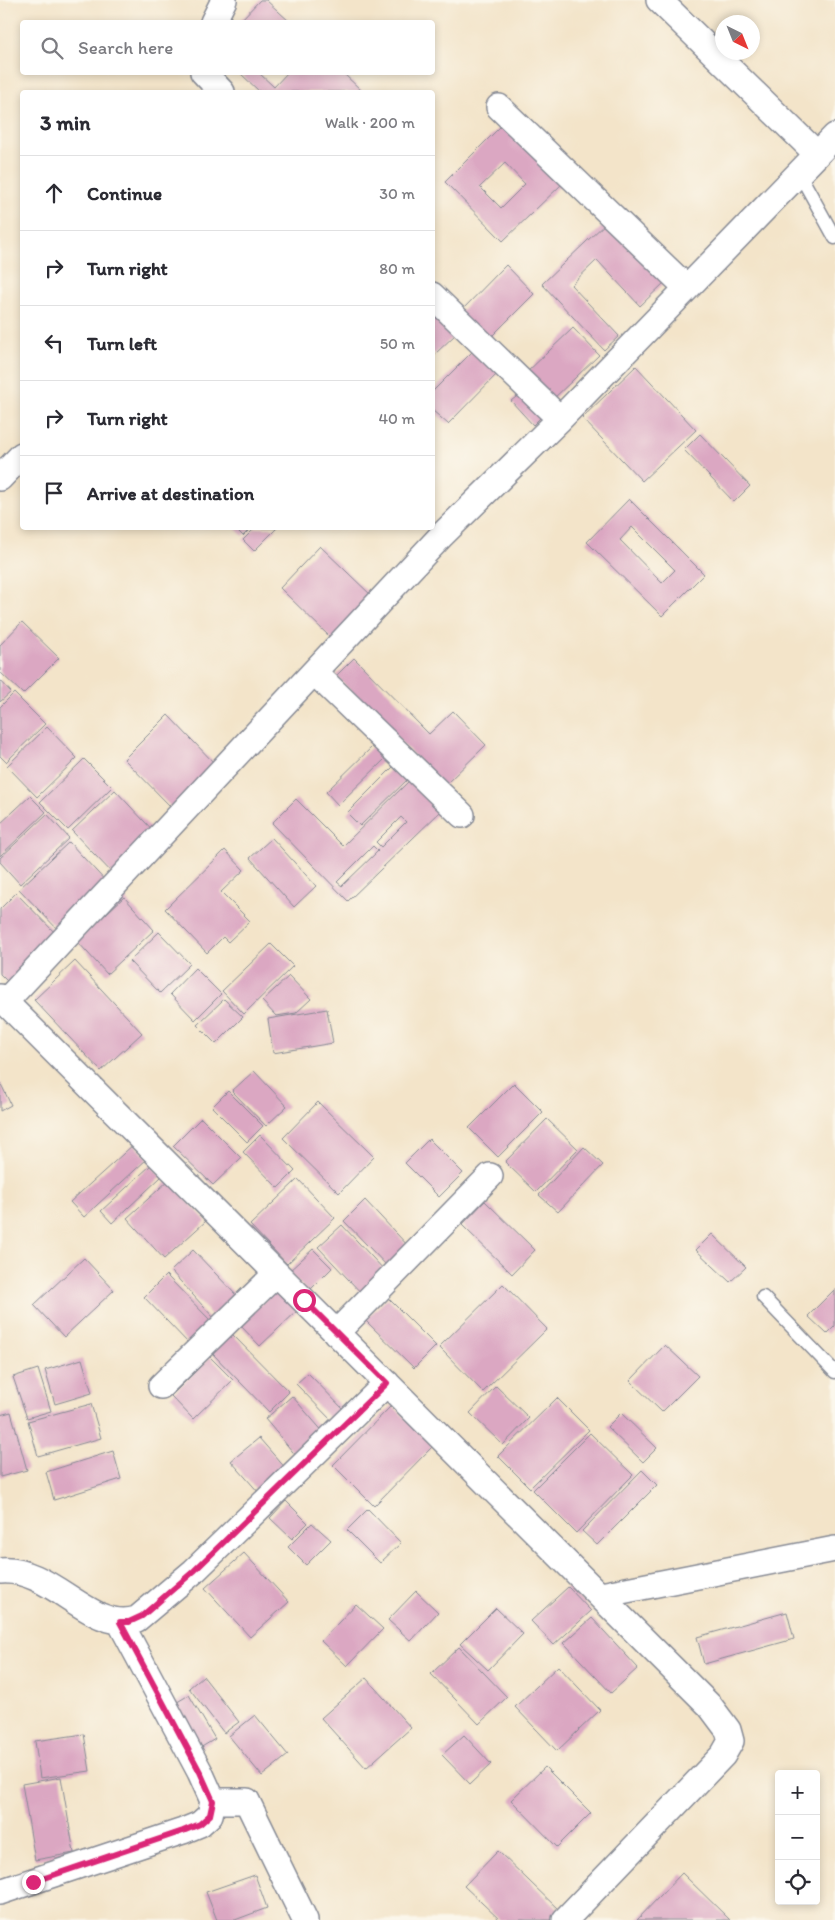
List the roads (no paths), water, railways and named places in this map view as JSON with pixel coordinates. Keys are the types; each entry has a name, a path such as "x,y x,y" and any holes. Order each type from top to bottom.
{"street":[{"path":"214,20 224,0"},
{"path":"659,0 817,154"},
{"path":"206,75 220,90"},
{"path":"499,107 686,287"},
{"path":"565,1920 723,1755 731,1741 728,1730 710,1706 601,1596 2,999 315,673 442,535 560,419 686,287 835,136"},
{"path":"435,298 560,419"},
{"path":"0,478 20,457"},
{"path":"315,673 462,815"},
{"path":"336,1333 490,1176"},
{"path":"161,1386 276,1274"},
{"path":"0,1572 13,1570 25,1573 109,1621 129,1622 142,1616 194,1571 387,1383"},
{"path":"601,1596 835,1549"},
{"path":"0,1892 200,1824 210,1815 213,1801 200,1772 120,1622"},
{"path":"213,1801 246,1801 306,1920"}],"lane":[{"path":"799,173 835,238"},
{"path":"763,1297 835,1372"}]}
